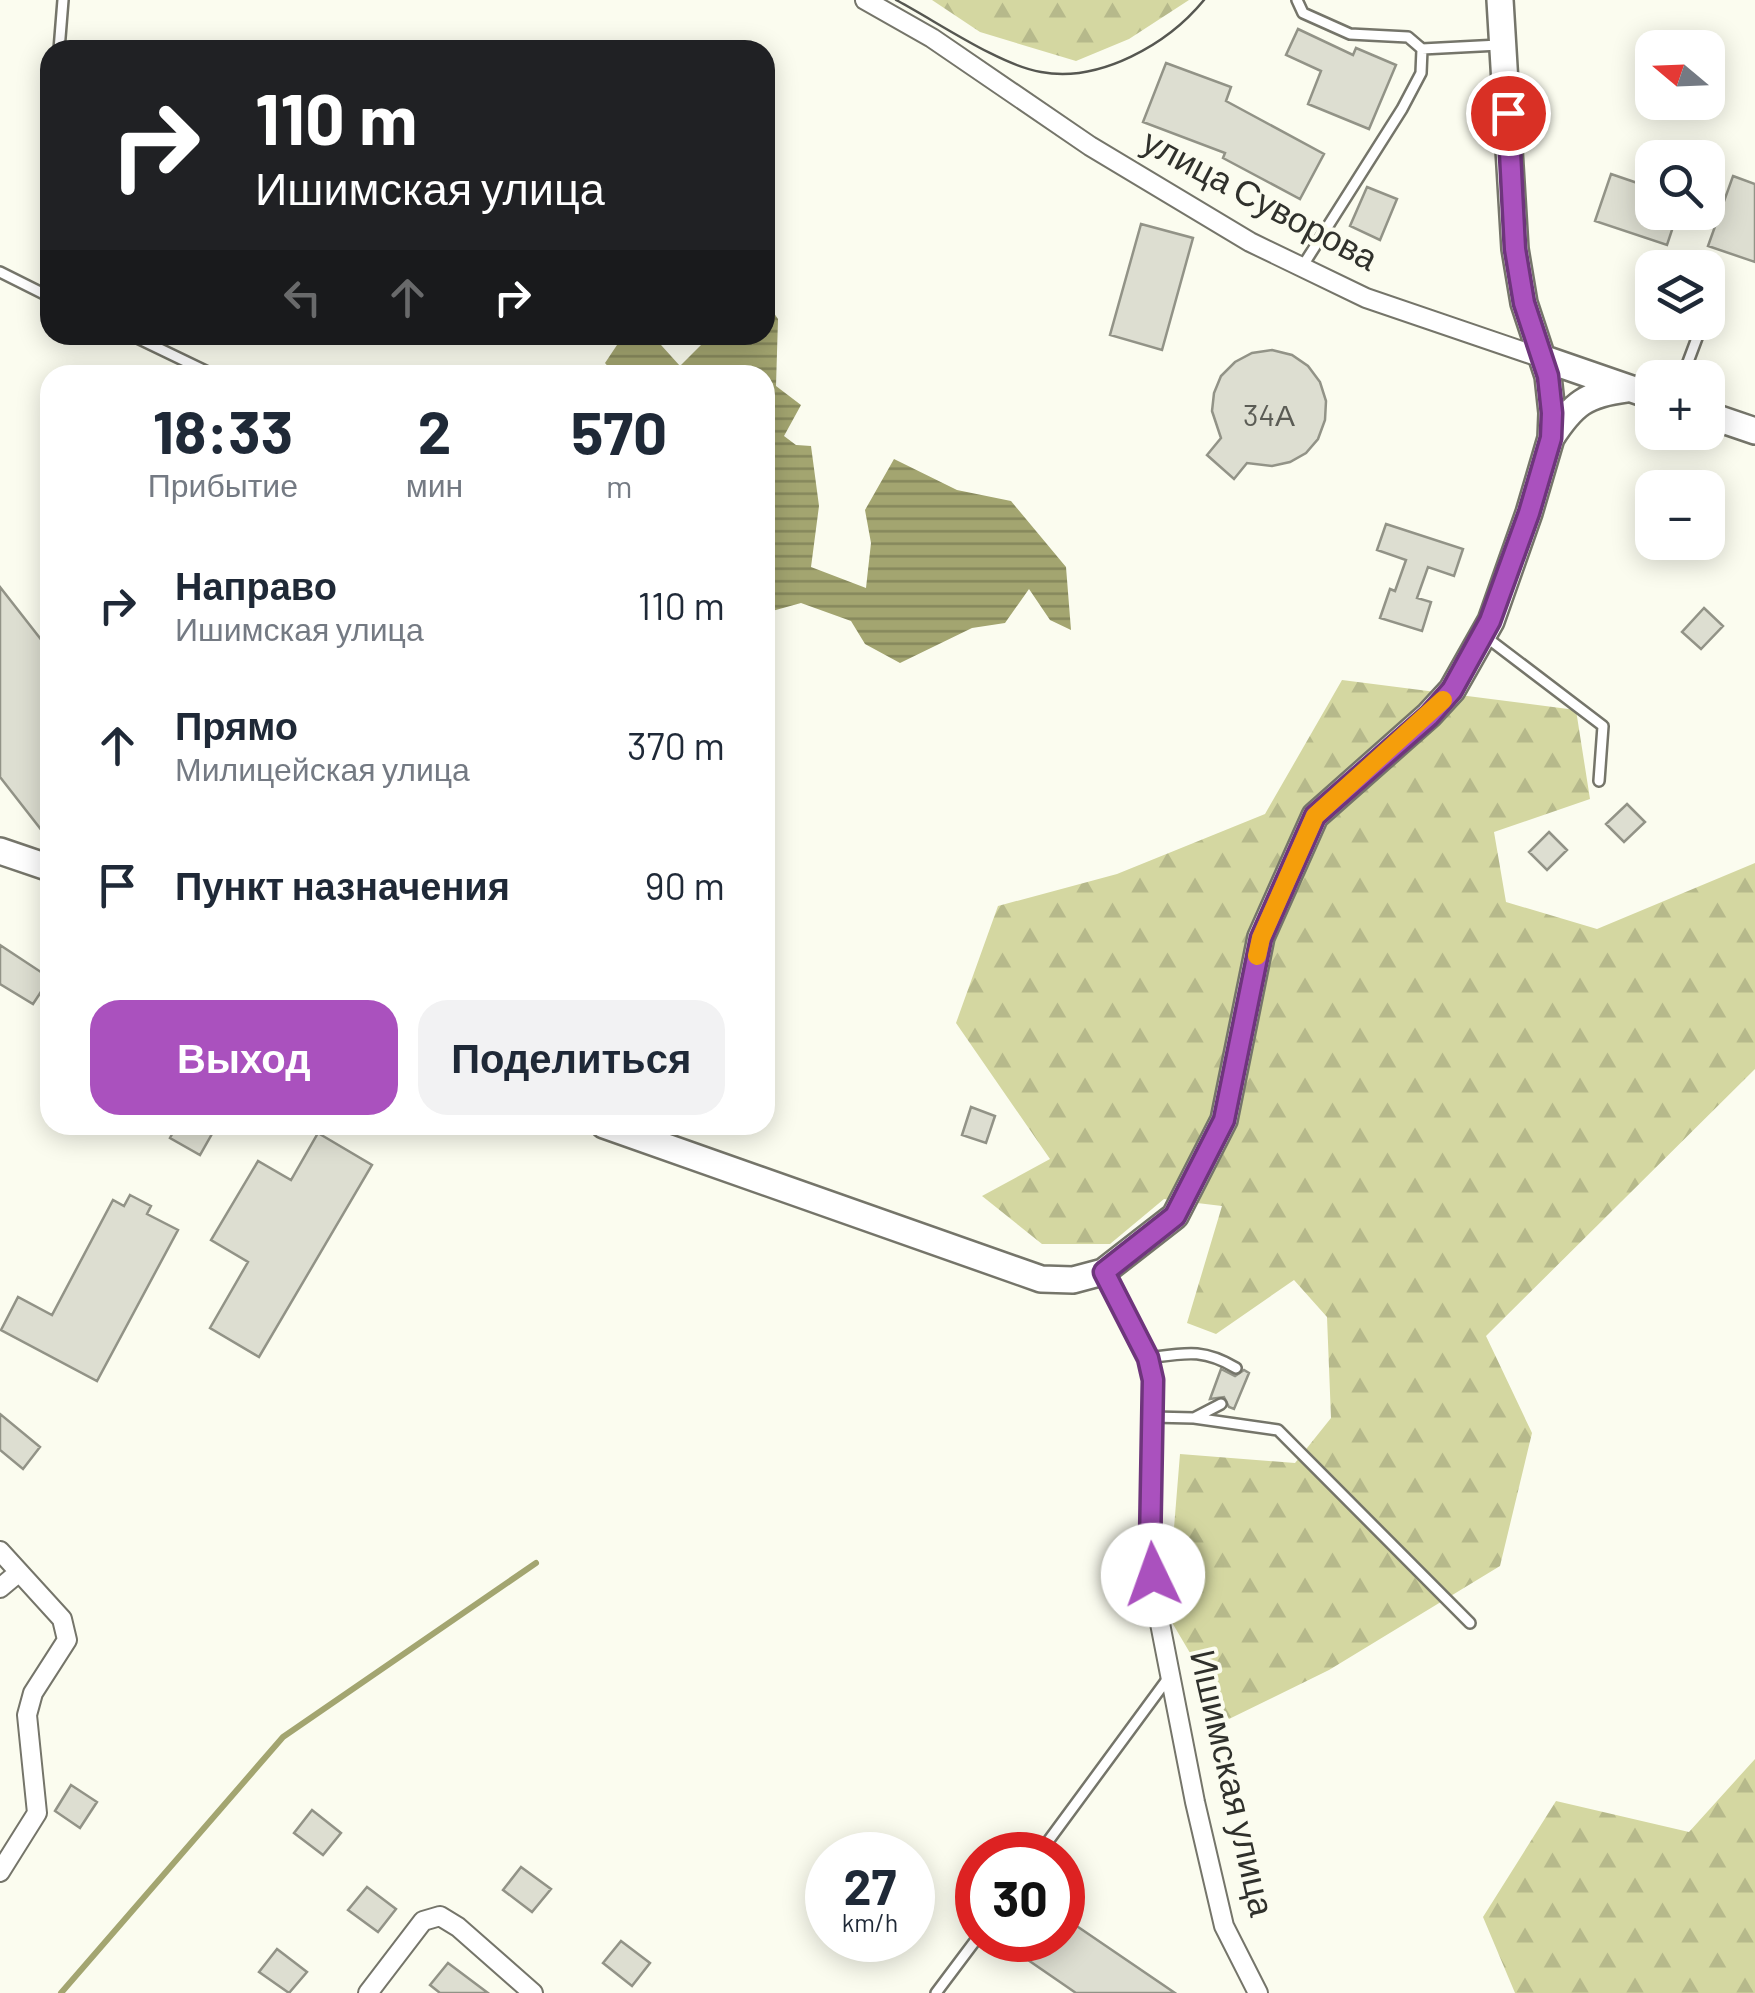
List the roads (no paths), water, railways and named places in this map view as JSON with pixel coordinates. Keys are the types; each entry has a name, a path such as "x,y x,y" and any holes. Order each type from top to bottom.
{"main road":[{"path":"632,1135 1041,1279 1073,1280 1104,1272 1175,1216 1224,1120 1261,938 1315,816 1429,716 1452,690 1484,635 1529,513 1551,438 1551,394 1524,303 1515,249 1500,0"},
{"name":"улица Суворова","path":"1542,358 1635,390"},
{"path":"1551,438 1581,401 1600,392 1635,392"},
{"path":"1725,421 1755,431"},
{"path":"0,850 40,864"}],"street":[{"name":"улица Суворова","path":"866,0 932,38 1090,146 1250,242 1366,298 1542,358"},
{"name":"Ишимская улица","path":"1104,1272 1148,1358 1153,1380 1150,1546 1156,1603 1224,1926 1258,1993"},
{"path":"0,1551 62,1619 67,1640 33,1693 27,1716 37,1813 0,1872"},
{"path":"0,1588 18,1573"},
{"path":"368,1993 422,1921 440,1916 458,1927 533,1993"}],"lane":[{"path":"60,40 62,0"},
{"path":"1297,0 1303,13 1350,34 1408,37 1422,49 1504,45"},
{"path":"1302,267 1402,109 1421,72 1422,49"},
{"path":"0,272 40,292"},
{"path":"152,345 194,365"},
{"path":"1484,635 1602,726 1599,781"},
{"path":"1148,1358 1196,1351 1236,1368"},
{"path":"1194,1418 1221,1404"},
{"path":"1151,1417 1194,1418 1278,1430 1470,1624"},
{"path":"1055,1832 1170,1675"},
{"path":"936,1993 959,1962"}],"waterway":[{"path":"61,1993 283,1737 536,1563"}],"tram line":[{"path":"896,0 1006,61 1063,74 1086,72 1131,57 1172,31 1204,0"}]}
